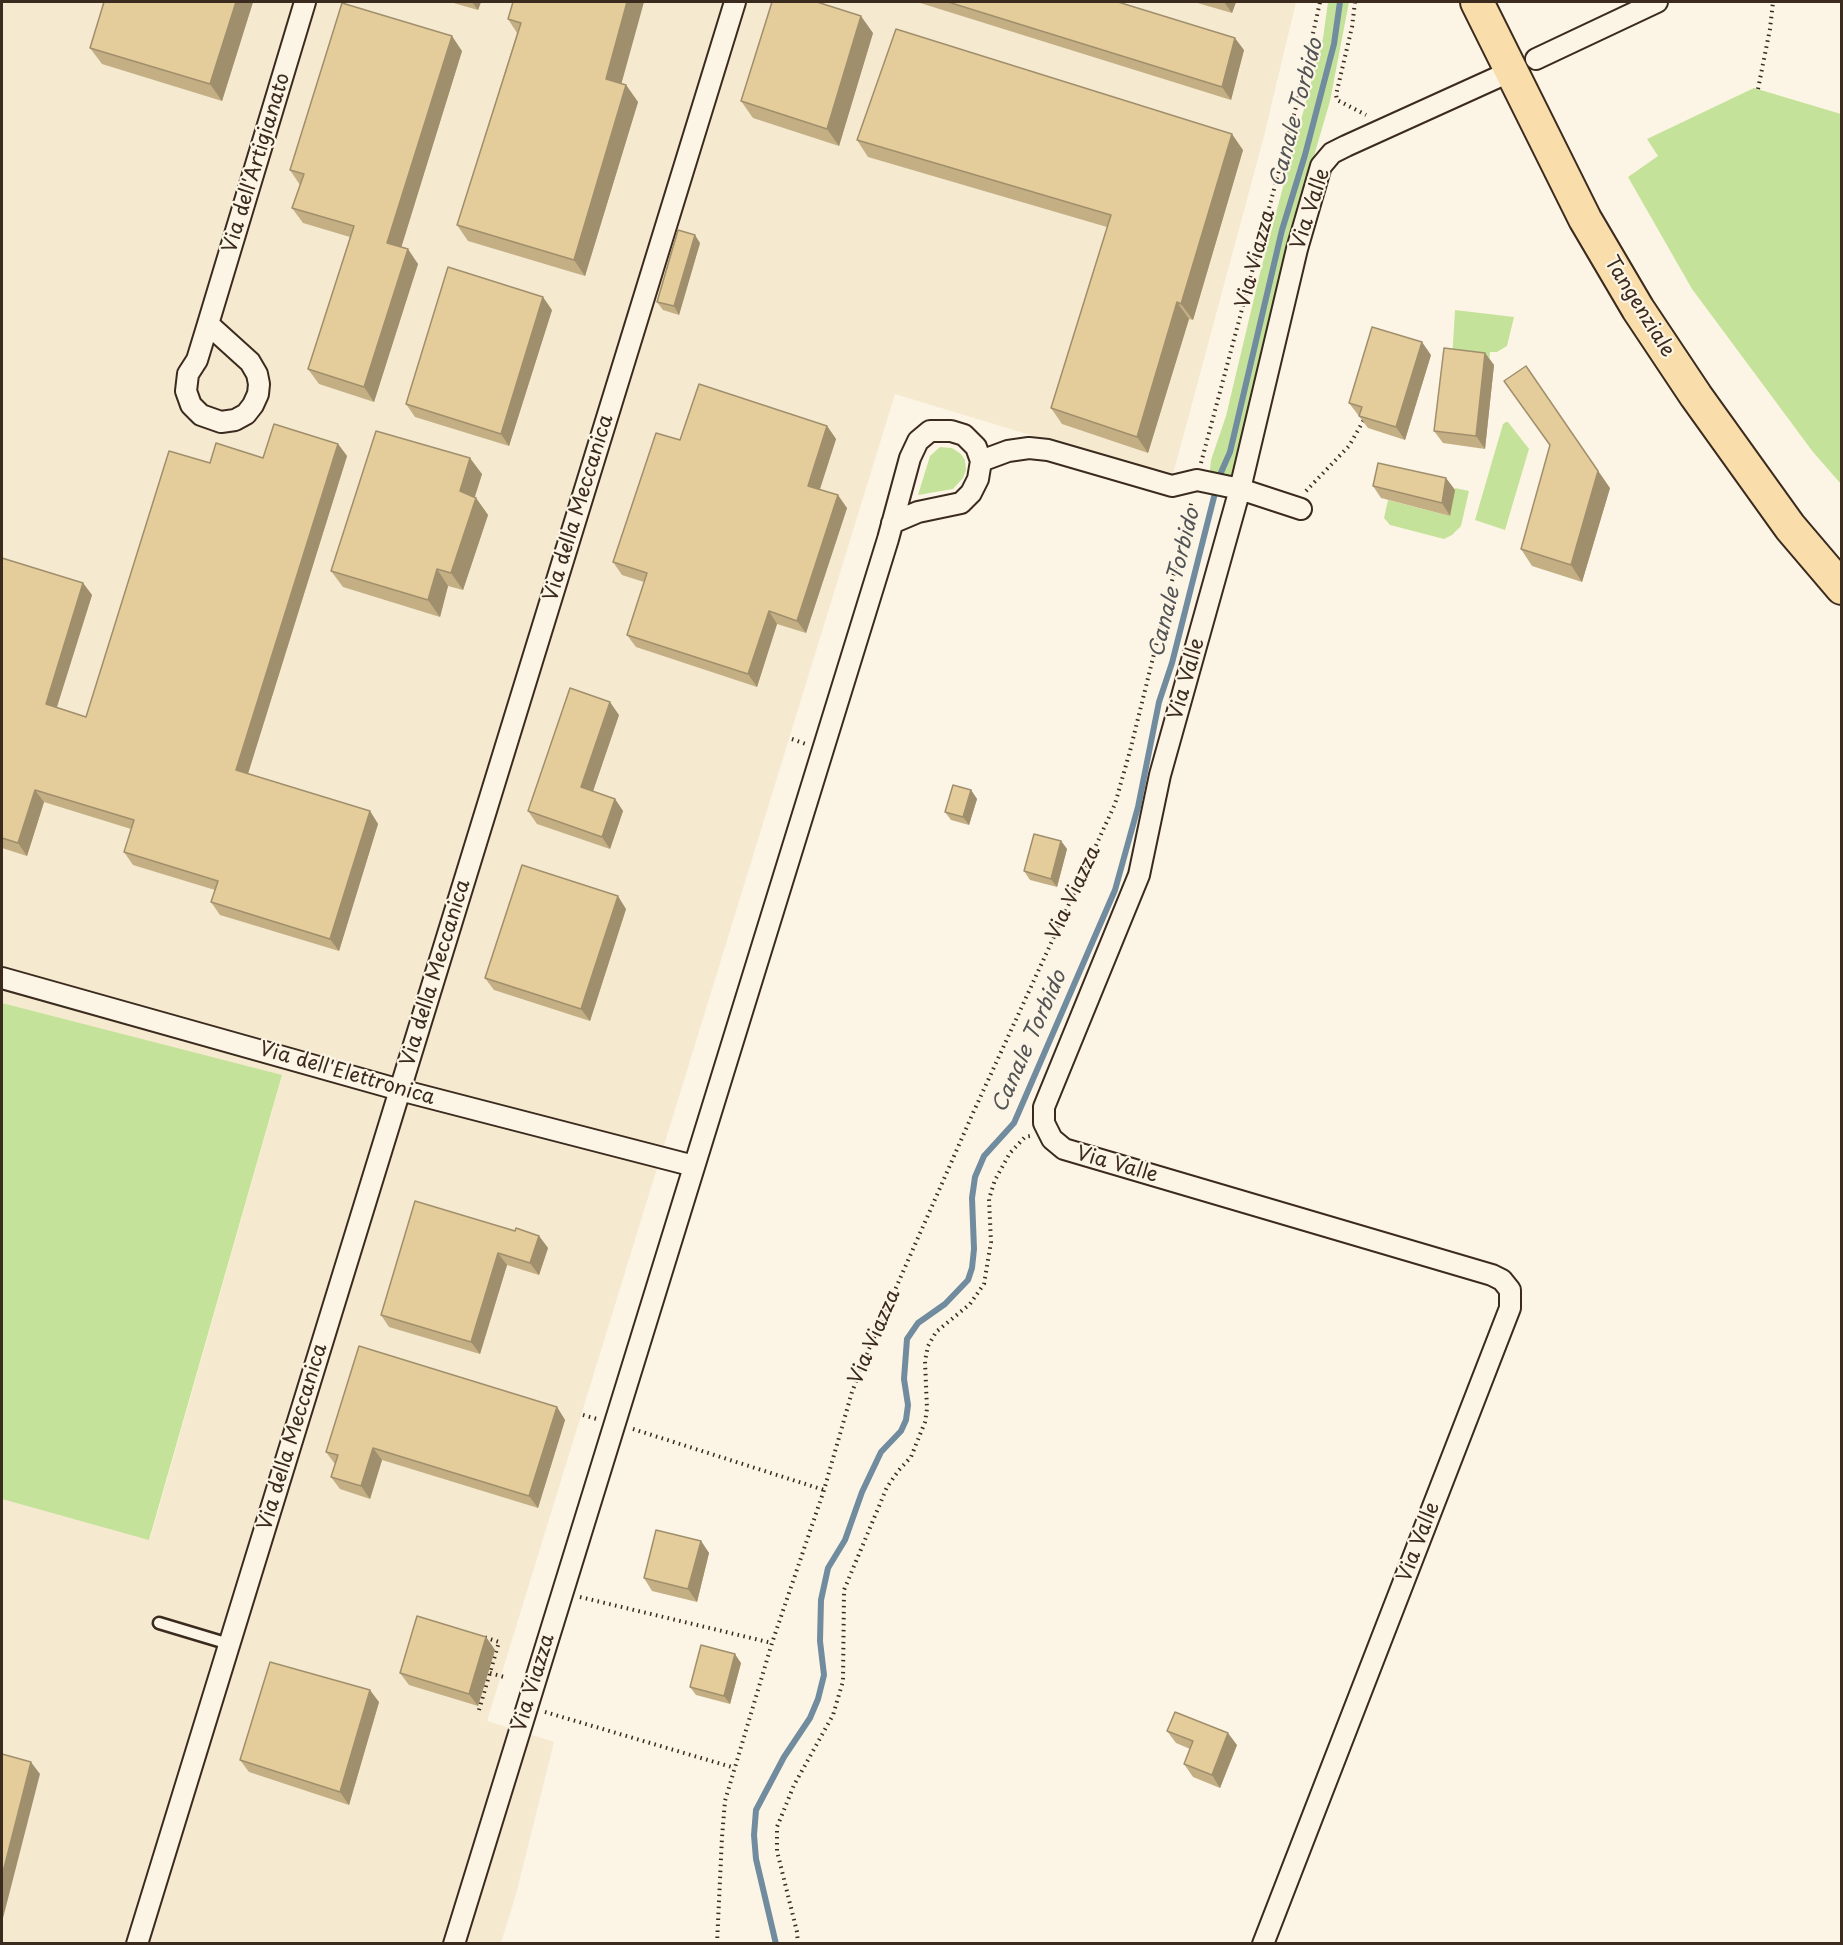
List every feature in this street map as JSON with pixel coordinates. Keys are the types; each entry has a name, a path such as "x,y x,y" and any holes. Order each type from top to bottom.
{"main road":[{"name":"Tangenziale","path":"1477,2 1585,219 1638,309 1696,396 1790,527 1842,588"}],"street":[{"name":"Via dell'Artigianato","path":"208,324 250,362 257,374 258,394 253,405 246,414 236,420 221,422 201,415 191,405 186,391 188,374 197,360 305,2"},
{"name":"Via della Meccanica","path":"136,1944 735,2"},
{"path":"1536,59 1657,2"},
{"name":"Via Valle","path":"1263,1944 1510,1308 1510,1290 1502,1280 1492,1275 1064,1149 1052,1138 1044,1123 1044,1107 1139,874 1160,775 1240,489 1297,249 1321,166 1332,153 1496,78"},
{"name":"Via Viazza","path":"453,1944 892,523 910,458 918,441 930,430 951,431 964,435 976,447 981,461"},
{"path":"892,523 918,512 961,503 971,493 978,479 981,461 1008,451 1029,448 1048,450 1172,486 1197,480 1300,503"},
{"name":"Via dell'Elettronica","path":"2,978 400,1090 694,1166"}],"lane":[{"path":"159,1623 229,1644"}],"path":[{"name":"Via Viazza","path":"717,1944 725,1801 772,1643 824,1490 852,1392 973,1113 1115,804 1197,480 1300,93 1320,2"},
{"path":"1355,2 1352,27 1336,89 1337,100 1371,117 1380,131"},
{"path":"1758,89 1773,2"},
{"path":"1300,503 1349,446 1365,417"},
{"path":"798,1944 777,1851 777,1827 794,1785 833,1715 843,1682 844,1590 887,1487 898,1470 911,1457 919,1439 927,1409 925,1361 928,1346 936,1332 970,1304 984,1284 991,1242 989,1199 994,1180 1010,1153 1025,1137 1052,1138"},
{"path":"614,1423 824,1490"},
{"path":"562,1593 772,1643"},
{"path":"477,1635 499,1642 479,1710"},
{"path":"490,1673 504,1677"},
{"path":"527,1706 735,1768"}],"shaded area":[{"path":"2,2 1296,2 1264,136 1172,478 895,394 487,1721 554,1742 516,1894 501,1943 2,1943 2,1499 150,1539 282,1076 2,1003"}],"green space":[{"path":"1328,2 1349,2 1330,101 1289,242 1267,348 1232,474 1227,479 1213,475 1210,470 1211,460 1226,416 1261,269 1323,38"},
{"path":"1754,88 1841,114 1841,484 1813,452 1692,289 1628,177 1658,156 1647,139"},
{"path":"1455,310 1514,317 1507,346 1497,352 1490,352 1489,365 1452,360"},
{"path":"1506,422 1529,449 1505,530 1475,520 1503,424"},
{"path":"940,447 952,448 961,454 965,460 966,470 963,478 953,489 918,495 930,456"},
{"path":"1455,488 1469,491 1461,526 1444,539 1390,525 1384,518 1388,500 1450,516"},
{"path":"2,1003 282,1075 149,1540 2,1499"}],"building":[{"path":"104,2 236,2 210,84 90,48"},
{"path":"513,2 627,2 606,79 626,85 574,260 457,225 521,23 508,19"},
{"path":"772,2 817,2 861,16 827,129 741,101"},
{"path":"948,2 1118,2 1235,38 1222,87"},
{"path":"342,3 452,36 387,243 408,249 364,387 308,369 354,226 292,208 304,174 290,170"},
{"path":"896,29 1232,134 1181,304 1177,302 1137,437 1051,408 1111,215 857,140"},
{"path":"678,230 695,235 674,306 657,302"},
{"path":"448,267 543,297 501,434 406,404"},
{"path":"1372,327 1422,342 1396,427 1359,416 1362,407 1349,403"},
{"path":"1444,348 1485,353 1476,436 1434,431"},
{"path":"1526,366 1598,471 1571,565 1521,549 1550,445 1504,381"},
{"path":"699,384 827,426 808,486 838,495 797,621 769,611 748,674 627,635 647,573 613,562 656,433 680,440"},
{"path":"274,424 338,444 236,770 370,811 330,939 211,902 218,881 124,852 134,820 35,790 18,843 2,838 2,558 83,583 46,704 86,717 169,451 210,463 216,443 263,458"},
{"path":"376,431 470,458 460,491 476,498 451,573 437,569 428,600 331,571"},
{"path":"1378,463 1446,478 1442,503 1373,486"},
{"path":"570,688 610,702 581,787 615,799 602,837 528,811"},
{"path":"953,785 971,790 963,817 945,812"},
{"path":"1034,834 1061,841 1051,879 1024,871"},
{"path":"522,865 618,896 581,1009 485,978"},
{"path":"415,1201 539,1236 530,1263 498,1253 471,1342 381,1315"},
{"path":"359,1346 557,1407 529,1496 373,1448 361,1486 331,1477 338,1455 326,1452"},
{"path":"656,1530 701,1541 688,1589 644,1578"},
{"path":"417,1616 486,1637 469,1694 400,1673"},
{"path":"701,1645 735,1654 724,1696 690,1687"},
{"path":"270,1662 370,1690 340,1792 240,1760"},
{"path":"1175,1712 1228,1733 1212,1775 1184,1764 1193,1741 1167,1731"},
{"path":"2,1754 31,1762 2,1876"}],"waterway":[{"name":"Canale Torbido","path":"1219,477 1230,452 1282,230 1305,155 1334,44 1340,2"},
{"name":"Canale Torbido","path":"776,1944 756,1859 754,1835 756,1810 784,1757 810,1718 818,1699 824,1675 820,1641 821,1600 828,1568 845,1540 862,1492 881,1452 901,1431 906,1420 908,1405 904,1379 907,1339 918,1323 945,1304 968,1280 974,1249 972,1198 975,1177 984,1156 1014,1123 1115,890 1138,807 1159,702 1172,663 1216,489"}]}
